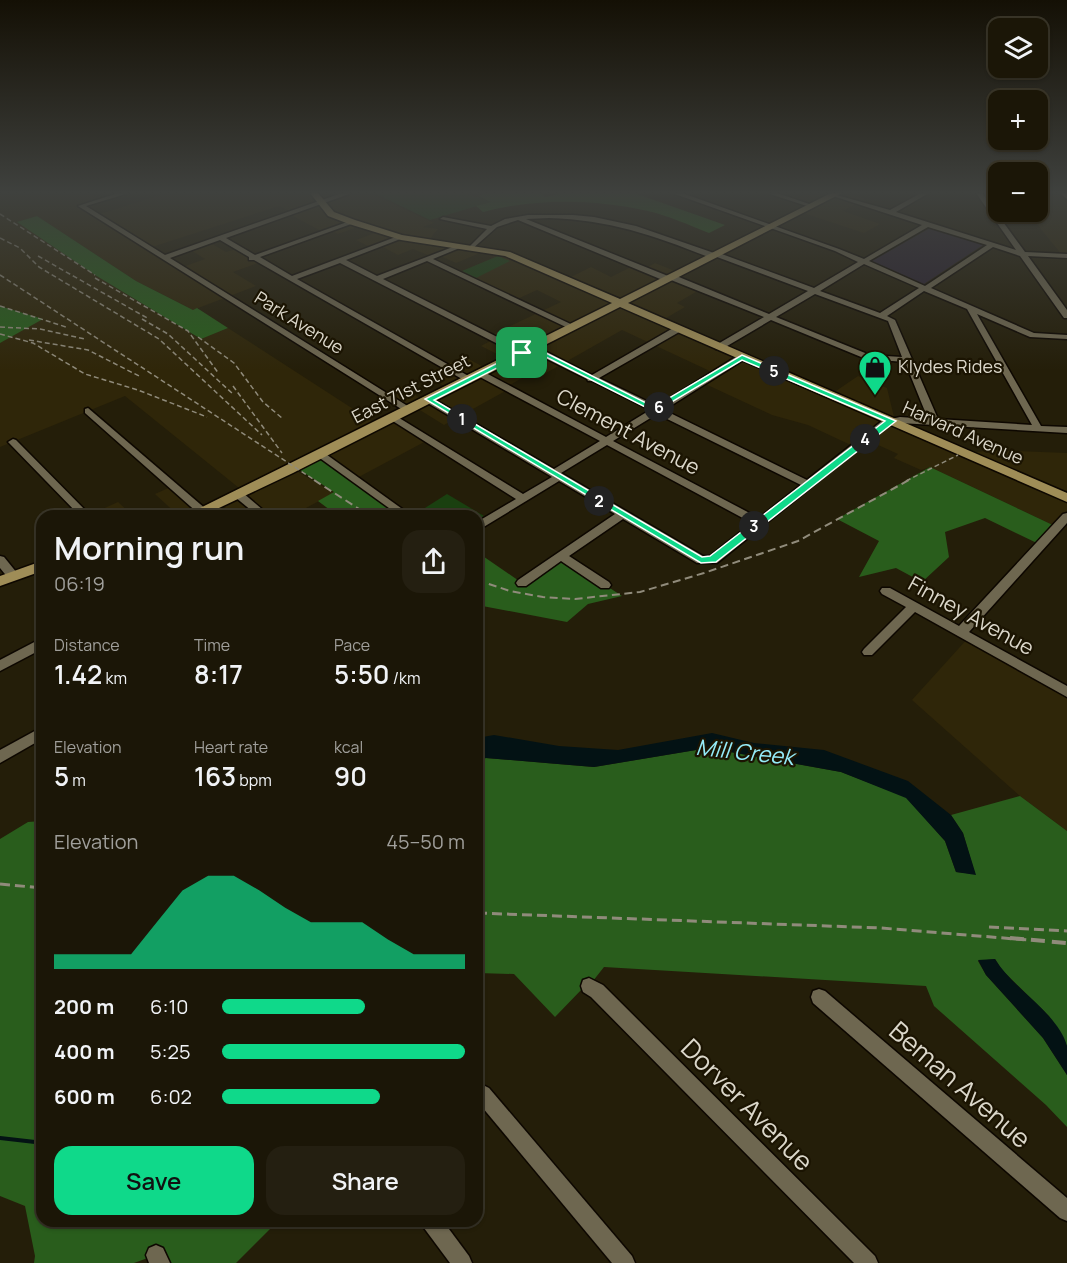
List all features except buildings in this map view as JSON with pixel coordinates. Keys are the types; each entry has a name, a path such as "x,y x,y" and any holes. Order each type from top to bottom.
{"main road":[{"name":"Harvard Avenue","path":"491,252 507,255 1067,498"},
{"name":"East 71st Street","path":"207,510 722,252"},
{"path":"7,578 36,568"}],"street":[{"name":"Park Avenue","path":"153,252 409,410"},
{"path":"163,258 181,252"},
{"path":"243,252 469,380"},
{"path":"252,258 269,252"},
{"path":"290,279 361,252"},
{"path":"378,278 445,252"},
{"path":"604,252 869,357 908,360"},
{"path":"707,252 883,315 891,320 934,422"},
{"path":"838,252 1033,335 1067,337"},
{"path":"719,347 881,252"},
{"path":"883,315 981,252"},
{"path":"1015,252 1067,256"},
{"path":"1022,254 1067,316"},
{"path":"428,259 573,327"},
{"path":"340,260 807,484"},
{"path":"970,308 1038,428"},
{"path":"591,379 678,329"},
{"path":"483,523 655,410 742,357"},
{"name":"Clement Avenue","path":"481,374 758,522"},
{"path":"429,399 622,514 701,560 707,561 712,560 885,423 892,421 934,422 1067,430"},
{"path":"88,411 201,510"},
{"path":"393,418 523,499"},
{"path":"13,442 80,510"},
{"path":"320,454 399,510"},
{"path":"239,495 258,510"},
{"path":"522,583 622,514"},
{"path":"961,632 1067,516"},
{"path":"561,556 605,585"},
{"path":"0,560 7,578"},
{"name":"Finney Avenue","path":"886,591 1067,692"},
{"path":"868,652 914,606"},
{"path":"0,666 36,646"},
{"path":"0,757 36,736"},
{"name":"Dorver Avenue","path":"589,986 597,991 868,1263"},
{"name":"Beman Avenue","path":"819,997 1067,1210"},
{"path":"483,1094 625,1263"},
{"path":"435,1227 462,1263"}],"shaded area":[{"path":"0,252 61,252 200,339 228,328 378,425 393,418 428,440 355,479 320,454 293,469 334,493 302,510 228,510 221,504 244,492 125,396 0,447 0,327 42,319 0,306"},
{"path":"92,252 155,252 180,268 205,259 194,252 242,252 261,262 233,272 256,286 193,310 136,281"},
{"path":"420,252 483,252 456,263 438,255 433,257"},
{"path":"888,252 973,252 924,284 872,261"},
{"path":"1060,252 1067,252 1067,261"},
{"path":"502,254 565,280 591,267 611,277 637,264 646,268 655,263 680,273 672,277 701,289 677,303 685,307 661,321 830,395 858,376 887,388 895,421 963,454 991,450 1067,453 1067,516 1057,527 930,467 921,470 894,458 898,454 865,439 855,447 808,425 772,415 701,382 714,373 622,330 539,377 531,373 506,387 509,389 444,425 415,407 409,410 383,394 400,386 425,401 449,389 424,374 465,357 489,370 507,359 481,346 494,339 489,336 561,302 537,290 515,300 458,273"},
{"path":"173,486 201,510 172,510 155,494"},
{"path":"118,502 127,510 100,510"},
{"path":"969,637 1067,692 1067,831 1020,796 912,700"}],"green space":[{"path":"61,252 92,252 136,281 193,310 197,308 228,328 201,339"},
{"path":"498,256 510,261 476,278 462,271"},
{"path":"0,306 43,319 0,343"},
{"path":"320,454 399,510 330,510 318,501 334,492 295,467"},
{"path":"930,467 1057,527 1041,545 985,518 945,532 949,557 922,582 896,568 859,577 879,541 837,519"},
{"path":"447,494 474,510 422,510"},
{"path":"483,556 522,583 561,556 622,596 588,604 567,622 483,606"},
{"path":"708,748 841,772 906,797 945,841 956,872 975,874 963,833 951,815 1020,796 1067,831 1067,1046 1049,1016 1002,970 995,959 978,961 986,975 1043,1038 1067,1075 1067,1127 1046,1105 934,1006 926,986 604,967 589,986 583,988 555,1017 514,974 483,973 483,759 594,767"},
{"path":"36,821 36,1227 272,1227 236,1263 160,1263 156,1255 134,1263 34,1263 35,1256 25,1206 0,1196 0,839 28,822"}],"water":[{"path":"712,733 754,743 824,750 908,781 951,815 963,833 976,875 956,872 945,841 906,798 841,772 708,748 594,767 483,759 483,737 494,735 559,746 618,750"},
{"path":"995,959 1013,981 1045,1012 1062,1034 1067,1046 1067,1075 1043,1038 986,975 978,960"}],"waterway":[{"name":"Mill Creek","path":"0,1138 36,1143"}],"railway":[{"path":"24,252 39,267 159,339 262,435"},
{"path":"59,252 95,275"},
{"path":"38,256 149,319"},
{"path":"0,275 316,481"},
{"path":"95,278 188,331 219,374"},
{"path":"0,306 66,327"},
{"path":"142,319 168,334 234,395"},
{"path":"0,327 40,329 85,339"},
{"path":"0,334 33,343 85,374 138,390 207,417"},
{"path":"198,337 234,363 263,402 282,418"},
{"path":"29,340 88,350 141,377"},
{"path":"233,386 282,453"},
{"path":"906,481 958,455"},
{"path":"314,480 361,510"},
{"path":"483,582 510,591 543,597 575,599 640,592 798,541 909,480"},
{"path":"0,884 36,887"},
{"path":"483,913 881,928 1028,940"},
{"path":"989,927 1067,931"},
{"path":"1010,938 1067,943"}],"place":[{"name":"Klydes Rides","path":"875,396"}],"route":[{"path":"532,348 655,410 742,357 892,421 885,423 712,560 701,560 429,399 522,353 532,348"}]}
